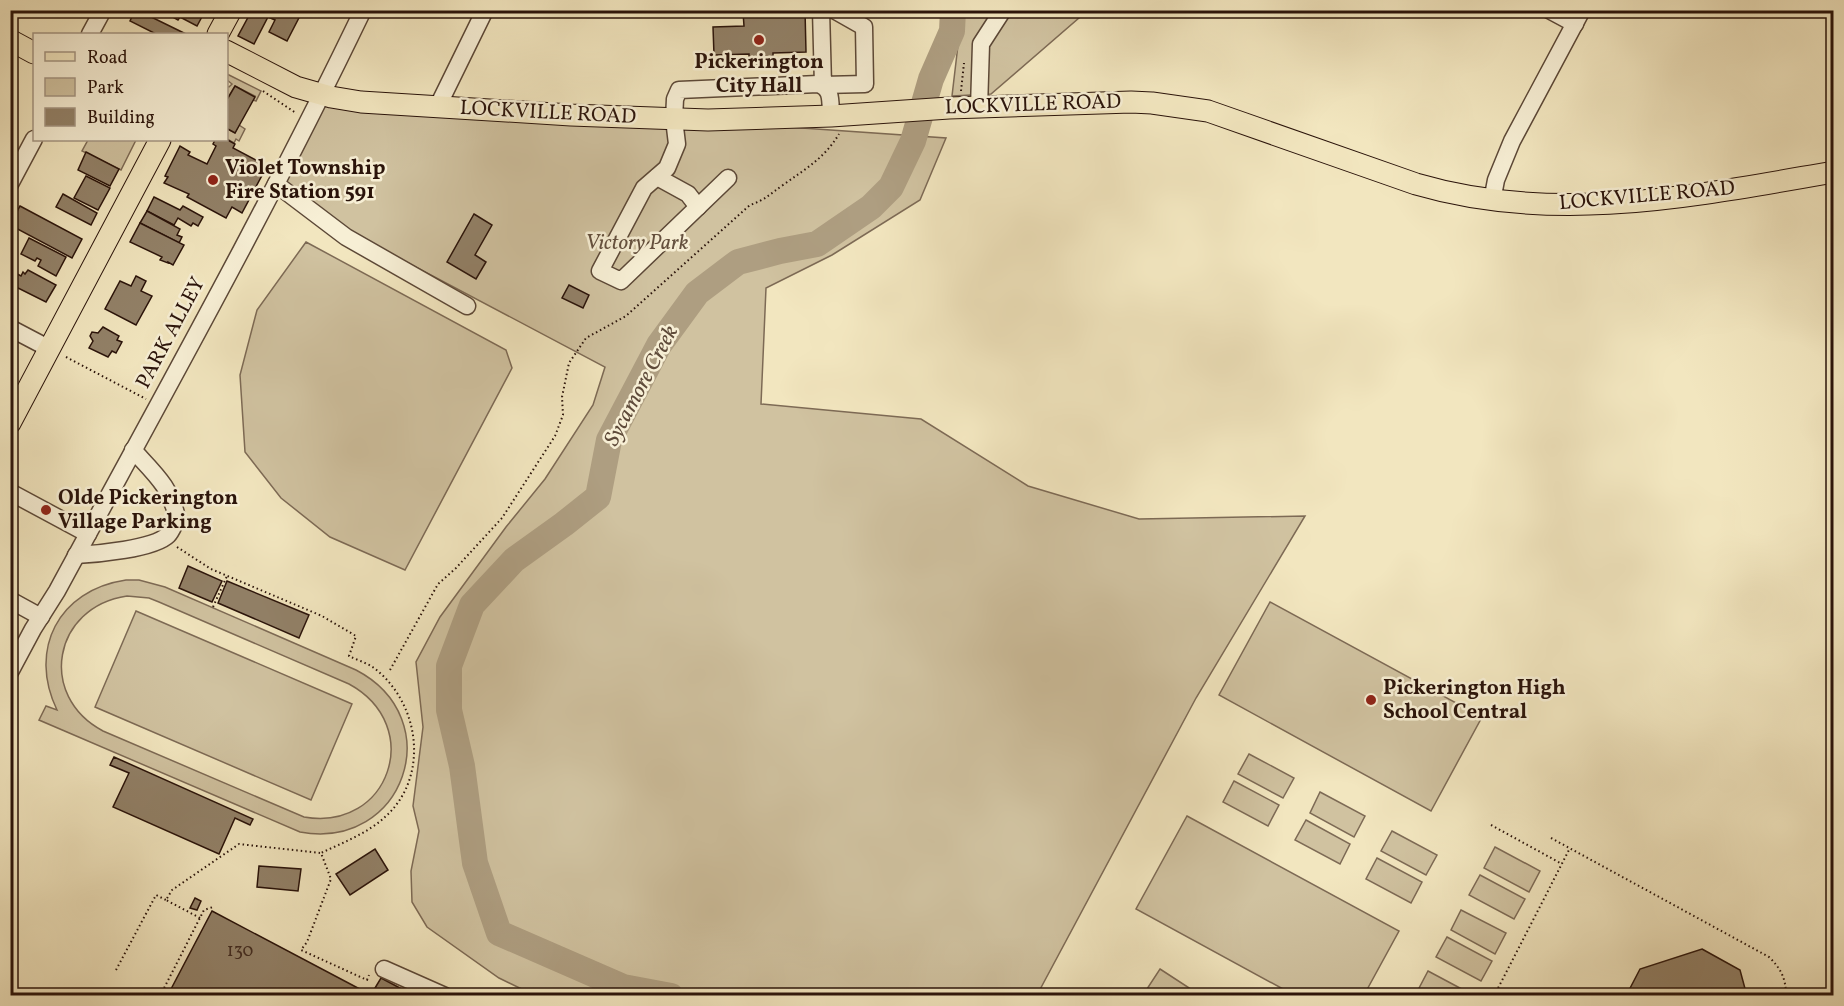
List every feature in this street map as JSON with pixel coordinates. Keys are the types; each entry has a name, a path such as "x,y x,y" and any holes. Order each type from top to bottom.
{"main road":[{"path":"219,33 231,10"},
{"path":"10,40 33,52"},
{"name":"LOCKVILLE ROAD","path":"228,52 296,87 322,95 361,102 571,116 750,120 881,111 1131,102 1194,108 1416,184 1449,194 1492,201 1562,206 1647,201 1833,172"},
{"path":"10,423 159,141"}],"street":[{"path":"91,33 103,10"},
{"name":"PARK ALLEY","path":"10,672 88,534 276,184 363,10"},
{"path":"438,106 485,10"},
{"path":"821,10 823,86 827,89 840,115"},
{"path":"728,178 621,281 600,271 644,188 667,168 677,144 674,119 676,94 679,90 806,84 823,86 865,84 864,27 834,10"},
{"path":"979,108 981,45 1003,10"},
{"path":"1492,201 1503,160 1579,17 1549,10"},
{"path":"10,184 33,141"},
{"path":"657,177 688,194 698,207"},
{"path":"276,184 346,237 467,306"},
{"path":"10,328 50,349"},
{"path":"76,555 115,553 163,538 168,535 177,519 174,501 157,476 133,450"},
{"path":"10,492 88,534"},
{"path":"10,600 41,616"},
{"path":"384,969 446,996"}],"path":[{"path":"390,670 438,584 502,518 555,436 563,415 562,397 569,363 586,338 626,316 750,205 765,200 782,185 799,176 832,145 840,115"},
{"path":"50,349 158,405"},
{"path":"163,538 211,569 322,616 356,636 349,656 372,667 402,701 410,717 415,749 414,765 403,796 385,818 359,835 321,853 239,844 172,890 166,900"},
{"path":"213,608 227,576"},
{"path":"1491,825 1562,864"},
{"path":"1551,838 1769,957 1781,970 1786,985 1786,996"},
{"path":"1494,996 1570,848"},
{"path":"321,853 331,879 307,942 301,950 367,980 375,965 384,969"},
{"path":"116,970 156,895 200,918"},
{"path":"160,996 204,909 213,907"},
{"path":"1497,988 1499,996"}],"green space":[{"path":"962,11 1087,11 991,94 952,96"},
{"path":"228,74 261,91 256,101 253,100 255,96 235,86 228,98 228,87 232,84 228,81"},
{"name":"Victory Park","path":"322,95 946,138 920,200 832,255 766,288 761,404 921,419 1028,486 1139,519 1305,516 1196,698 1037,995 534,995 499,978 427,927 412,902 411,871 419,831 413,806 423,727 416,662 440,617 506,527 545,479 593,405 605,367 272,191"},
{"path":"239,125 245,129 239,141 236,139 234,143 228,140 228,129 235,133"},
{"path":"87,141 136,141 121,170 82,151"},
{"path":"306,242 506,350 512,368 405,570 330,537 281,498 245,452 240,375 257,310"},
{"path":"126,580 139,580 165,587 356,670 385,692 402,719 407,748 402,777 388,802 366,822 336,833 300,832 39,720 46,706 57,710 49,688 46,666 48,645 55,626 82,596 102,586","holes":["127,596 149,598 349,684 373,702 386,725 391,748 387,772 376,793 358,808 333,817 304,817 103,731 82,716 68,697 62,676 63,654 69,634 83,617 102,604"]},
{"path":"1270,602 1482,717 1431,811 1219,695"},
{"path":"136,611 352,704 311,800 95,707"},
{"path":"1249,754 1294,778 1283,798 1238,774"},
{"path":"1234,781 1279,805 1268,826 1223,802"},
{"path":"1320,792 1365,816 1354,837 1310,813"},
{"path":"1187,816 1399,931 1364,995 1294,995 1136,909"},
{"path":"1306,820 1350,844 1340,864 1295,840"},
{"path":"1392,831 1437,855 1426,875 1381,851"},
{"path":"1495,847 1540,871 1529,892 1484,868"},
{"path":"1377,858 1422,882 1411,903 1366,879"},
{"path":"1480,875 1525,899 1514,919 1469,895"},
{"path":"1461,910 1506,933 1495,954 1451,930"},
{"path":"1447,937 1492,961 1481,981 1436,957"},
{"path":"1160,969 1200,995 1143,995"},
{"path":"1428,971 1473,995 1424,995 1417,992"}],"building":[{"path":"137,10 184,33 154,33 130,21"},
{"path":"160,10 200,10 204,13 197,26 180,17 178,20"},
{"path":"252,10 303,10 287,41 269,32 275,20 268,17 254,44 238,36"},
{"name":"Pickerington City Hall","path":"805,10 806,52 773,53 773,63 749,64 749,54 714,55 713,27 744,26 743,12"},
{"path":"235,86 255,97 235,133 228,129 228,98"},
{"name":"Violet Township Fire Station 591","path":"228,140 235,144 233,148 267,166 242,213 232,207 226,218 187,197 189,194 164,183 168,177 165,176 180,146 190,152 188,155 207,164 216,146 213,144 214,141"},
{"path":"86,152 119,169 110,186 78,170"},
{"path":"86,176 110,188 98,210 74,198"},
{"path":"63,194 97,213 91,225 56,207"},
{"path":"154,197 180,210 183,206 203,217 198,226 193,223 191,226 178,218 174,225 147,211"},
{"path":"20,206 82,239 72,258 10,225"},
{"path":"147,211 180,229 177,235 182,237 179,243 140,223"},
{"path":"474,214 492,225 475,255 486,262 476,279 447,262"},
{"path":"140,223 184,245 173,265 160,260 162,257 130,242"},
{"path":"29,238 66,257 56,276 38,266 41,260 37,258 35,261 21,254"},
{"path":"10,270 21,276 28,270 56,285 46,302 10,284"},
{"path":"136,276 146,281 141,291 152,296 136,325 105,309 120,281 131,286"},
{"path":"569,285 589,295 583,308 562,298"},
{"path":"103,327 119,336 117,340 122,342 116,353 112,351 108,357 89,348 93,341 90,336 92,332 98,333"},
{"path":"10,343 17,347 10,359"},
{"path":"188,566 222,581 212,602 179,588"},
{"path":"227,581 309,615 299,638 218,603"},
{"path":"114,757 253,819 250,825 235,818 219,854 113,807 129,773 110,765"},
{"path":"375,849 388,870 350,895 336,874"},
{"path":"259,866 301,869 298,891 257,887"},
{"path":"195,898 201,901 197,910 190,908"},
{"path":"212,911 373,996 178,996 170,991"},
{"path":"1702,949 1740,970 1747,996 1626,996 1640,969"},
{"path":"381,978 415,996 378,996 381,991 375,988"}],"waterway":[{"name":"Sycamore Creek","path":"671,996 623,987 499,933 475,863 462,766 449,710 449,666 472,605 514,560 598,497 609,440 659,345 697,293 738,262 817,244 871,207 891,187 913,141 931,79 952,31 953,10"}],"place":[{"name":"Pickerington City Hall","path":"759,40"},
{"name":"Violet Township Fire Station 591","path":"213,180"},
{"name":"Olde Pickerington Village Parking","path":"46,510"},
{"name":"Pickerington High School Central","path":"1371,700"}]}
